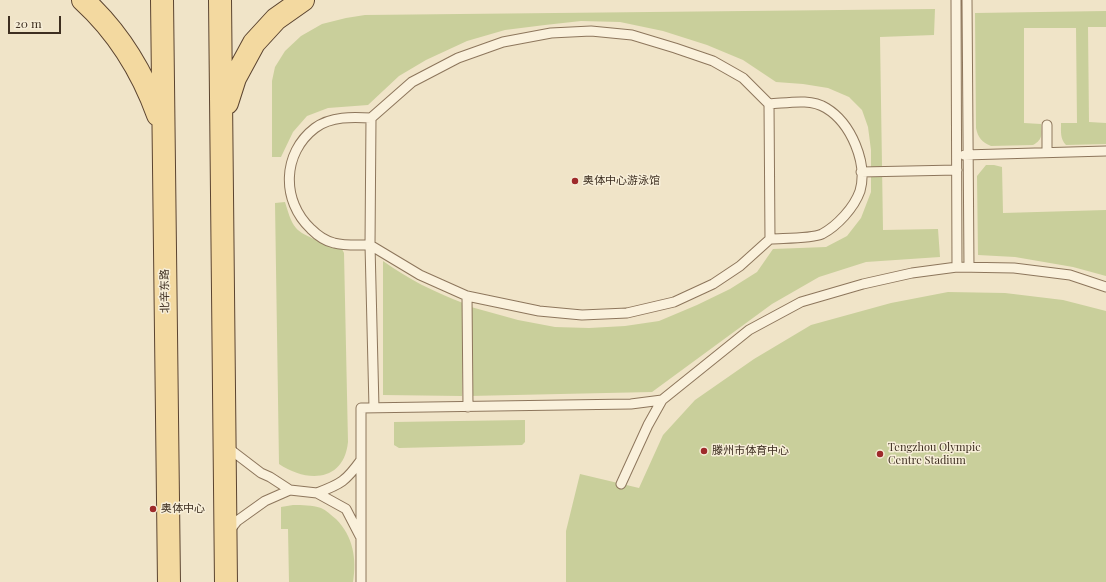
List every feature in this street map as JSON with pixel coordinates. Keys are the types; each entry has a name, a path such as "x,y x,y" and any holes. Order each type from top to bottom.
{"main road":[{"path":"83,0 116,35 133,60 150,92 163,127"},
{"name":"北辛东路","path":"162,0 169,582"},
{"path":"220,0 226,582"},
{"path":"222,124 235,78 254,44 276,19 304,0"}],"lane":[{"path":"956,0 957,267"},
{"path":"967,0 969,268"},
{"path":"769,104 806,102 825,107 840,119 852,136 859,154 861,172 860,191 851,207 837,223 821,234 808,237 770,239 740,266 713,284 674,302 627,313 582,315 547,312 467,296 420,275 370,245 333,243 318,235 303,222 293,204 289,186 291,162 301,142 316,127 334,120 348,117 371,118 412,82 458,58 503,42 551,33 591,31 632,35 713,61 743,78 769,104 770,239"},
{"path":"371,118 370,245 374,408"},
{"path":"1047,125 1047,152"},
{"path":"957,155 1106,152"},
{"path":"861,172 957,170"},
{"path":"621,484 648,425 662,400 749,330 801,302 863,284 912,273 957,267 1014,268 1070,276 1106,287"},
{"path":"467,296 468,407"},
{"path":"361,582 361,408 631,404 662,400"},
{"path":"225,445 261,473 290,490 318,493 346,509 361,537"},
{"path":"318,493 336,486 347,478 361,460"},
{"path":"225,536 242,517 265,501 290,490"}],"green space":[{"path":"935,9 934,35 880,37 883,230 938,229 940,257 866,262 819,277 772,304 652,392 469,396 471,307 518,320 555,327 589,328 625,326 659,321 730,289 757,272 773,249 826,247 847,236 861,218 871,192 871,150 868,127 862,110 849,97 828,88 776,82 743,60 707,45 663,31 620,22 581,21 505,30 467,41 426,60 399,76 368,105 328,108 307,116 293,132 281,157 272,157 272,81 275,67 285,51 301,36 322,24 346,18 365,15"},
{"path":"1106,11 1106,27 1088,27 1089,122 1106,123 1106,144 1066,145 1062,138 1061,123 1077,123 1076,28 1024,28 1024,123 1041,124 1041,136 1039,141 1033,145 991,146 985,143 979,137 976,128 975,13"},
{"path":"986,165 1002,167 1003,213 1106,210 1106,276 1073,267 1015,257 978,255 977,176"},
{"path":"285,202 289,216 299,231 331,246 342,249 344,253 348,442 345,455 339,465 332,472 322,475 312,476 301,474 279,464 275,203"},
{"path":"383,261 422,285 463,303 462,396 383,395"},
{"name":"Tengzhou Olympic Centre Stadium","path":"948,292 1005,293 1063,300 1106,311 1106,582 566,582 566,531 580,474 639,488 663,435 695,400 754,359 811,325 891,303"},
{"path":"525,420 525,442 522,445 399,448 394,445 394,422"},
{"path":"293,505 321,508 327,511 342,526 350,540 354,556 353,582 289,582 288,529 281,529 281,507"}],"place":[{"name":"奥体中心游泳馆","path":"575,181"},
{"name":"滕州市体育中心","path":"704,451"},
{"name":"Tengzhou Olympic Centre Stadium","path":"880,454"},
{"name":"奥体中心","path":"153,509"}]}
